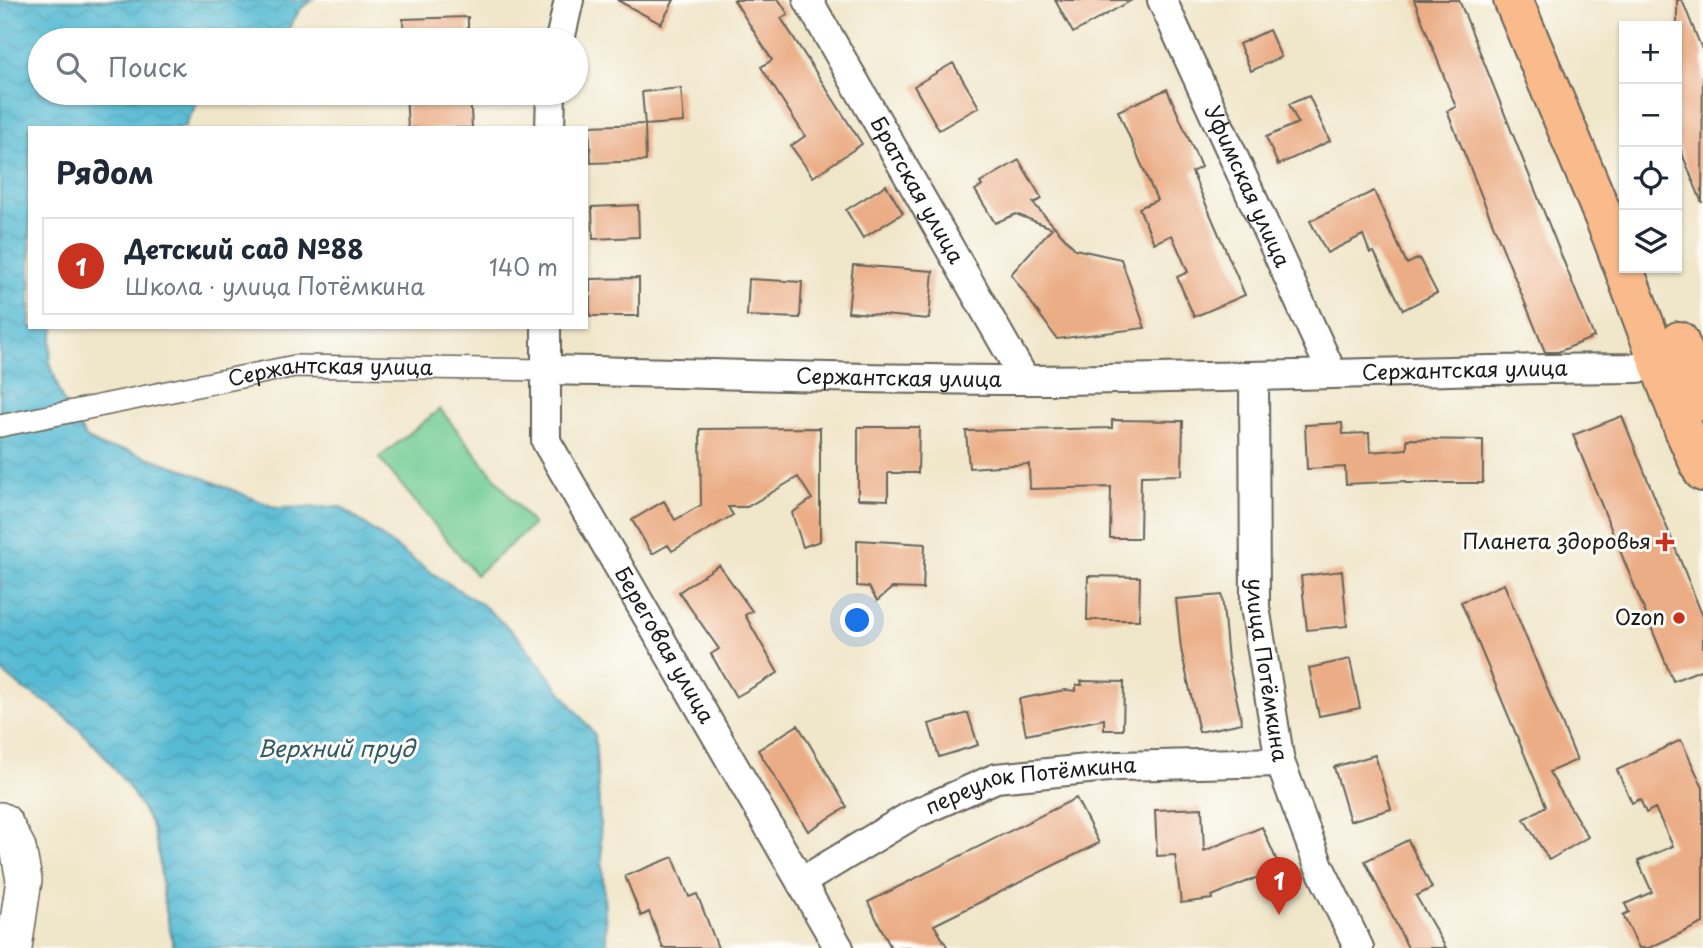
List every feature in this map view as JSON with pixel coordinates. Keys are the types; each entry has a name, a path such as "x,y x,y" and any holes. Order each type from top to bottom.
{"main road":[{"path":"1513,0 1612,237 1675,365 1703,401"},
{"path":"1540,0 1619,196"},
{"path":"1649,273 1675,365 1684,430 1703,472"}],"street":[{"path":"563,28 569,0"},
{"name":"Братская улица","path":"808,0 1025,380"},
{"name":"Уфимская улица","path":"1162,0 1332,373"},
{"path":"550,126 551,105"},
{"name":"Береговая улица","path":"546,329 546,441 839,948"},
{"name":"Сержантская улица","path":"0,426 295,366 1025,380 1254,377 1675,365"},
{"name":"улица Потёмкина","path":"1254,377 1255,607 1280,762 1318,866 1359,948"},
{"name":"переулок Потёмкина","path":"801,882 912,816 996,778 1118,766 1280,762"},
{"path":"0,820 4,822 18,848 24,880 14,948"}],"green space":[{"path":"440,409 533,525 476,575 379,458"}],"water":[{"name":"Верхний пруд","path":"0,0 313,0 300,9 289,28 28,28 28,105 196,105 185,126 28,126 28,329 54,329 50,362 62,399 86,438 103,447 126,450 180,468 276,508 341,507 429,571 484,606 518,637 595,735 607,948 174,948 151,824 130,789 103,754 74,724 0,670"}],"building":[{"path":"617,0 674,0 661,24"},
{"path":"734,0 779,0 788,14 781,18 862,144 813,177 791,146 805,136 761,67 772,60"},
{"path":"1055,0 1132,0 1073,33"},
{"path":"1414,0 1459,0 1594,337 1558,352 1545,352 1447,111 1456,107"},
{"path":"1677,0 1682,0 1703,52 1702,203 1682,153 1682,21 1677,21"},
{"path":"468,17 468,28 403,28 403,19"},
{"path":"1269,30 1281,57 1251,71 1239,44"},
{"path":"953,63 979,107 939,130 914,86"},
{"path":"681,88 684,122 645,125 642,92"},
{"path":"1167,89 1201,167 1192,172 1245,295 1194,317 1177,277 1188,272 1172,235 1154,243 1139,208 1157,200 1118,111"},
{"path":"1309,96 1330,141 1278,165 1266,137 1298,123 1289,104"},
{"path":"407,105 471,105 472,126 408,126"},
{"path":"645,124 646,161 591,163 589,126"},
{"path":"1019,160 1042,199 1033,203 1075,249 1121,259 1145,328 1057,339 1011,274 1052,228 1016,214 995,223 975,190 982,186 980,183"},
{"path":"886,185 903,213 863,238 846,210"},
{"path":"1374,191 1407,264 1419,258 1437,293 1403,310 1374,252 1370,253 1363,235 1327,253 1310,221"},
{"path":"638,205 639,237 593,239 592,207"},
{"path":"853,265 933,271 929,319 848,312"},
{"path":"639,278 639,316 590,316 590,279"},
{"path":"749,279 802,282 800,318 747,316"},
{"path":"1622,416 1703,617 1703,669 1673,681 1573,435"},
{"path":"1112,420 1183,421 1182,475 1141,476 1140,538 1110,538 1111,487 1030,489 1029,464 969,468 966,431 1112,428"},
{"path":"1342,423 1343,434 1369,433 1370,452 1407,449 1407,439 1483,440 1483,483 1406,481 1346,484 1345,467 1307,469 1305,425"},
{"path":"858,427 919,427 918,473 888,473 888,500 858,499"},
{"path":"820,428 820,541 803,547 792,513 812,499 798,477 747,507 728,507 733,515 672,551 668,545 652,554 632,520 664,501 675,520 701,505 700,429"},
{"path":"857,540 925,544 923,589 892,588 877,601 869,587 857,586"},
{"path":"719,565 752,611 745,615 778,673 736,697 711,654 719,649 679,592"},
{"path":"1342,571 1347,626 1307,630 1301,576"},
{"path":"1088,576 1140,577 1139,620 1087,620"},
{"path":"1504,584 1577,760 1549,772 1588,837 1549,860 1524,819 1546,806 1461,602"},
{"path":"1222,595 1228,660 1242,723 1199,732 1181,649 1176,599"},
{"path":"1350,659 1360,708 1319,716 1309,668"},
{"path":"1081,681 1124,682 1123,730 1104,730 1104,719 1026,735 1019,699 1065,690 1076,691 1076,685 1082,685"},
{"path":"968,713 978,745 939,757 929,724"},
{"path":"798,725 847,807 808,831 758,750"},
{"path":"1681,740 1703,788 1703,923 1649,948 1639,948 1623,915 1629,912 1625,904 1652,892 1638,861 1673,846 1655,808 1646,813 1640,799 1632,803 1617,770"},
{"path":"1375,755 1391,809 1350,821 1334,767"},
{"path":"1076,798 1099,843 934,925 948,948 891,948 868,902"},
{"path":"1202,808 1204,851 1262,827 1280,868 1212,896 1212,899 1181,903 1175,855 1157,856 1155,810"},
{"path":"1408,840 1432,888 1416,896 1446,948 1408,948 1365,861"},
{"path":"673,857 689,897 697,894 718,948 663,948 649,912 641,916 625,876"}],"place":[{"name":"Планета здоровья","path":"1665,542"},
{"name":"Ozon","path":"1679,618"},
{"name":"Детский сад №88","path":"1279,915"}]}
